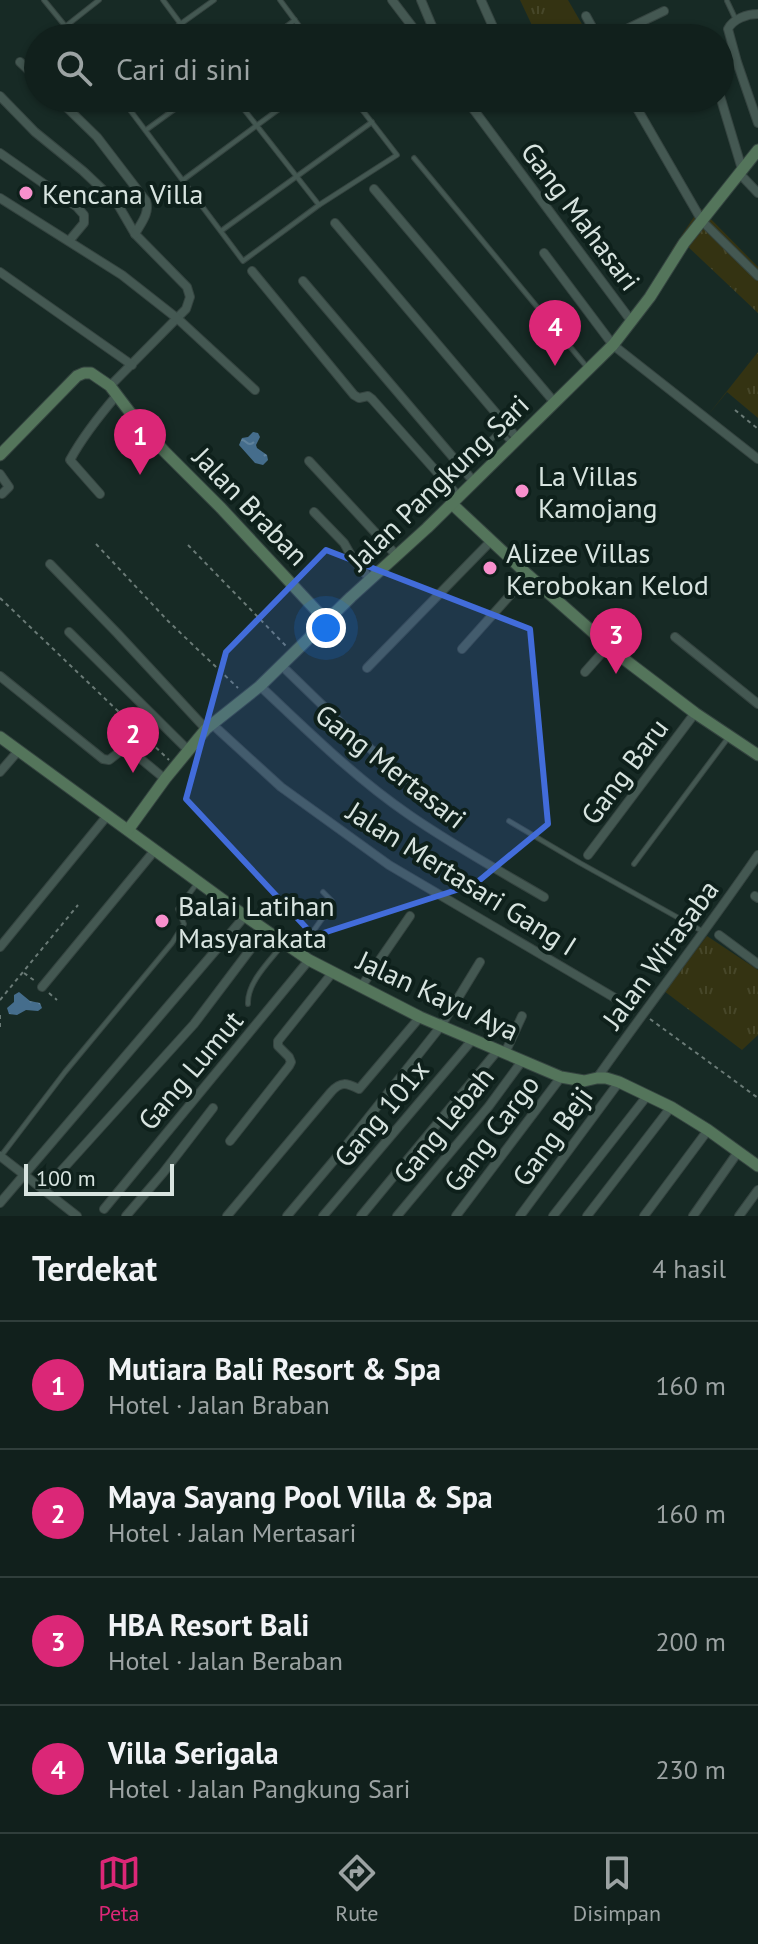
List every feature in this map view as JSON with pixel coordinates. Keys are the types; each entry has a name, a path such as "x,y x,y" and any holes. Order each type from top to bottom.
{"street":[{"path":"392,0 410,24"},
{"path":"421,0 431,24"},
{"path":"481,0 492,24"},
{"path":"637,24 664,11"},
{"path":"731,24 758,14"},
{"path":"586,16 590,24"},
{"path":"734,50 758,123"},
{"path":"20,62 24,66"},
{"path":"0,96 35,132 117,203 135,234 187,287 190,297 178,319 132,365 70,460 100,494"},
{"path":"71,112 97,137 146,201 147,214 135,234"},
{"name":"Gang Mahasari","path":"475,112 632,322"},
{"path":"639,112 702,221 758,276"},
{"path":"724,112 740,171 758,193"},
{"name":"Jalan Pangkung Sari","path":"128,830 165,779 209,727 260,686 613,345 632,322 684,243 758,150"},
{"path":"0,153 84,215 84,223 69,241"},
{"path":"374,189 555,403"},
{"path":"0,198 122,275 178,319 255,390"},
{"path":"335,223 514,441"},
{"name":"Gang Mahasari","path":"544,253 613,345 758,459"},
{"path":"252,271 354,395 372,399 491,541 651,681 758,755"},
{"path":"0,272 132,365"},
{"path":"303,281 474,482"},
{"path":"0,455 77,376 91,373 113,391"},
{"name":"Jalan Braban","path":"113,391 165,452 327,622"},
{"path":"309,461 397,556"},
{"path":"0,474 9,487 2,494"},
{"path":"314,512 344,543 370,579"},
{"path":"367,668 491,541"},
{"name":"Jalan Mertasari Gang I","path":"50,564 209,727 281,787 389,865 620,1001"},
{"path":"462,649 528,575"},
{"path":"69,632 189,751"},
{"path":"675,637 758,704"},
{"path":"585,672 608,646"},
{"path":"281,665 349,731 420,790"},
{"path":"0,676 99,756 107,760 122,750 130,750 165,779"},
{"name":"Gang Mertasari","path":"260,686 330,753 405,812 544,897"},
{"name":"Gang Baru","path":"588,855 695,713"},
{"name":"Jalan Kayu Aya","path":"0,737 309,960 420,1017 561,1077 577,1081 606,1078 619,1082 671,1107 758,1166"},
{"path":"0,772 19,750"},
{"path":"0,947 107,816"},
{"path":"42,987 155,850"},
{"name":"Jalan Wirasaba","path":"597,1078 758,857"},
{"path":"0,1203 245,916"},
{"path":"361,987 410,916"},
{"path":"43,1191 194,1024 265,930"},
{"path":"719,935 758,964"},
{"name":"Gang Lumut","path":"104,1209 309,960"},
{"path":"287,1216 441,1026 480,962"},
{"path":"230,1141 289,1066 289,1057 278,1046 278,1041 333,972"},
{"path":"361,1216 501,1052 522,1016"},
{"path":"227,1216 337,1085 359,1089 420,1017"},
{"name":"Gang 101x","path":"323,1216 473,1039"},
{"name":"Gang Lebah","path":"397,1216 489,1106 522,1061"},
{"name":"Gang Cargo","path":"456,1216 561,1077"},
{"name":"Gang Beji","path":"520,1216 619,1082"},
{"name":"Gang Beji","path":"553,1216 647,1096"},
{"path":"587,1216 671,1107"},
{"path":"126,1216 213,1108"},
{"path":"644,1216 708,1130"},
{"path":"693,1216 738,1152"},
{"path":"0,1156 77,1216"},
{"path":"739,1216 758,1190"}],"lane":[{"path":"44,0 64,24"},
{"path":"69,24 99,0"},
{"path":"163,0 180,24 214,0"},
{"path":"280,0 298,24"},
{"path":"727,1 736,20"},
{"path":"290,24 295,20"},
{"path":"132,112 243,261 319,205 397,155 364,112"},
{"path":"146,130 171,112"},
{"path":"245,112 319,205"},
{"path":"183,180 274,112"},
{"path":"221,231 372,122"},
{"path":"414,158 589,369"},
{"path":"493,462 481,449 500,431 514,441"},
{"path":"634,864 729,736"},
{"path":"509,821 704,932"},
{"path":"0,1156 172,943 184,924 178,909 199,881"},
{"path":"299,952 331,906 332,901 323,892"},
{"path":"248,1004 247,999 255,981 284,942"}],"path":[{"path":"735,410 758,429"},
{"path":"96,544 168,621 245,696"},
{"path":"188,545 294,653"},
{"path":"0,598 176,766"},
{"path":"0,1000 78,905"},
{"path":"643,1013 758,1098"},
{"path":"0,1015 0,1030"}],"highlighted area":[{"path":"326,550 530,629 548,824 475,884 314,936 186,799 226,652"}],"green space":[{"path":"520,0 568,0 582,24 531,24"},
{"path":"700,208 758,267 758,313 684,243 671,251"},
{"path":"758,352 758,418 727,392 708,415"},
{"path":"707,936 758,970 758,1035 742,1050 664,991"}],"water":[{"path":"253,432 260,437 257,448 267,455 268,460 263,465 255,463 239,445 242,438"},
{"path":"19,992 30,1001 40,1003 42,1008 17,1015 9,1014 7,1008"}],"place":[{"name":"Kencana Villa","path":"26,193"},
{"name":"Villa Serigala","path":"555,366"},
{"name":"Mutiara Bali Resort & Spa","path":"140,475"},
{"name":"La Villas Kamojang","path":"522,491"},
{"name":"Alizee Villas Kerobokan Kelod","path":"490,568"},
{"name":"HBA Resort Bali","path":"616,674"},
{"name":"Maya Sayang Pool Villa & Spa","path":"133,773"},
{"name":"Balai Latihan Masyarakata","path":"162,921"}]}
